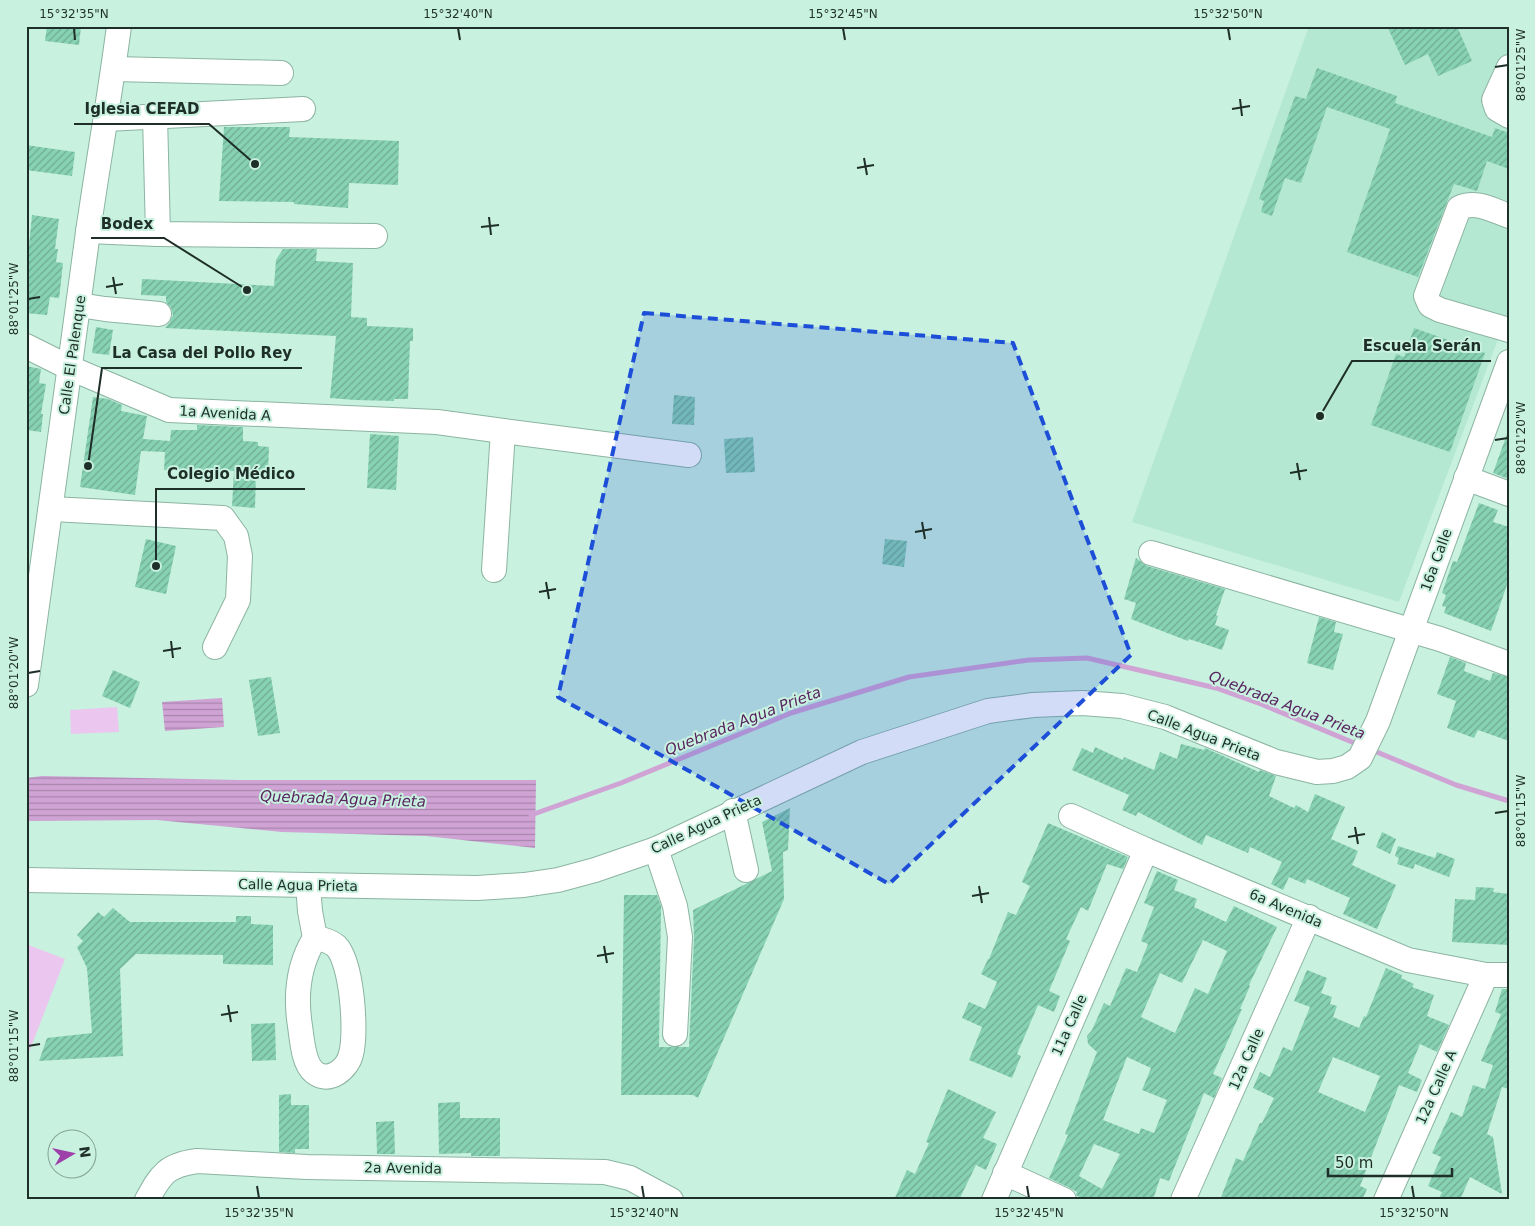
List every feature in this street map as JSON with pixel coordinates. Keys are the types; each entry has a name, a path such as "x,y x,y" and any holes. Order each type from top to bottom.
{"street":[{"name":"Calle El Palenque","path":"26,685 36,556 52,509 88,232 119,26"},
{"path":"1509,67 1494,100 1497,109 1509,116"},
{"path":"114,69 281,73"},
{"path":"106,119 303,109"},
{"path":"155,116 158,234"},
{"path":"1509,216 1478,205 1468,204 1459,208 1426,296 1430,305 1440,310 1509,330"},
{"path":"88,232 375,236"},
{"path":"79,305 159,314"},
{"name":"1a Avenida A","path":"26,346 70,368 170,410 437,422 689,455"},
{"name":"16a Calle","path":"1360,758 1378,721 1509,362"},
{"path":"494,570 503,431"},
{"path":"1466,478 1509,494"},
{"path":"52,509 223,518 236,536 240,556 238,600 215,647"},
{"path":"1150,552 1440,639 1509,664"},
{"name":"Calle Agua Prieta","path":"26,880 477,888 558,880 596,870 656,849 733,811 862,752 988,711 1033,705 1082,704 1122,706 1165,717 1276,762 1317,772 1333,771 1347,767 1360,758"},
{"path":"733,811 746,870"},
{"name":"6a Avenida","path":"1071,816 1146,850 1408,960 1497,975"},
{"path":"656,849 676,906 680,937 675,1034"},
{"name":"11a Calle","path":"994,1200 1004,1172 1146,850"},
{"path":"308,885 315,938 301,966 298,986 299,1023 307,1061 315,1073 326,1077 335,1076 345,1067 352,1054 353,1016 351,994 345,962 337,946 326,940 315,938"},
{"name":"12a Calle","path":"1183,1200 1309,917"},
{"name":"12a Calle A","path":"1386,1200 1497,975"},
{"name":"2a Avenida","path":"147,1200 164,1173 179,1164 197,1161 307,1167 605,1172 630,1178 671,1200"},
{"path":"1004,1172 1064,1200"}],"highlighted area":[{"path":"644,313 1013,343 1131,655 889,884 558,697"}],"shaded area":[{"path":"1309,26 1509,26 1509,310 1399,602 1132,522"},
{"path":"117,707 119,732 71,734 70,710"},
{"path":"26,944 65,959 26,1060"}],"water":[{"path":"222,698 224,727 165,731 162,702"},
{"path":"42,776 239,780 536,780 535,848 426,836 282,832 157,820 26,821 26,778"}],"building":[{"path":"47,26 81,26 79,45 45,41"},
{"path":"1387,26 1457,26 1472,61 1438,76 1428,54 1405,65"},
{"path":"1317,68 1397,96 1395,103 1492,137 1495,128 1509,133 1509,169 1487,161 1477,191 1454,184 1418,277 1347,252 1390,129 1327,107 1301,183 1285,178 1272,216 1261,212 1264,201 1259,199 1295,96 1306,99"},
{"path":"224,127 290,127 289,137 399,141 398,185 349,183 348,208 294,204 294,202 219,201"},
{"path":"26,145 75,152 72,176 26,170"},
{"path":"32,215 59,219 55,249 58,249 56,262 63,263 60,291 59,298 50,297 47,315 26,313 26,245 29,246"},
{"path":"283,249 317,249 316,261 353,263 351,317 367,318 367,326 413,328 413,341 410,341 408,399 394,399 394,401 330,398 336,336 165,328 173,315 171,308 166,302 166,296 141,295 142,279 274,286 276,260"},
{"path":"96,327 113,330 109,355 92,353"},
{"path":"1414,328 1485,353 1450,452 1371,425 1396,354 1404,357"},
{"path":"26,366 41,369 39,383 46,384 41,414 43,414 41,432 26,430"},
{"path":"674,395 695,397 694,425 672,424"},
{"path":"93,397 108,399 122,405 121,411 147,416 143,439 170,441 171,430 197,430 197,425 243,427 243,441 258,442 258,446 269,447 268,473 256,472 255,508 232,506 234,471 204,469 204,472 164,470 165,452 141,451 135,495 80,487"},
{"path":"370,434 399,436 396,490 367,488"},
{"path":"1507,434 1509,435 1509,479 1493,473"},
{"path":"753,437 755,472 726,473 724,439"},
{"path":"1479,503 1498,510 1493,522 1509,527 1509,579 1491,631 1444,613 1446,607 1442,606 1446,595 1442,593 1453,561 1457,562"},
{"path":"146,539 176,546 166,594 135,587"},
{"path":"885,539 907,541 904,567 882,564"},
{"path":"1136,558 1147,566 1225,589 1216,615 1218,616 1215,625 1229,630 1222,650 1189,639 1188,641 1131,619 1136,603 1124,599"},
{"path":"1319,617 1336,622 1334,632 1343,634 1333,670 1307,663"},
{"path":"1450,657 1466,663 1464,671 1490,681 1493,673 1509,677 1509,741 1478,730 1474,738 1447,728 1456,701 1437,694"},
{"path":"113,670 140,682 130,708 102,696"},
{"path":"271,677 280,733 258,736 249,680"},
{"path":"1181,744 1204,750 1205,748 1259,772 1260,770 1276,776 1269,796 1294,808 1296,805 1308,812 1315,794 1345,807 1331,839 1358,851 1352,865 1396,885 1377,929 1343,914 1350,898 1307,879 1305,884 1289,877 1283,890 1271,884 1282,862 1250,847 1248,853 1206,835 1202,845 1138,812 1136,816 1122,810 1129,795 1072,770 1082,748 1093,753 1095,747 1123,760 1124,757 1154,770 1160,752 1177,759"},
{"path":"790,808 788,850 783,852 784,899 698,1098 693,1095 621,1095 624,895 657,895 661,906 659,1047 689,1047 694,938 693,910 772,871 762,822"},
{"path":"1048,823 1128,857 1123,869 1107,864 1088,911 1081,907 1066,939 1070,941 1049,991 1060,996 1054,1012 1038,1005 1017,1054 1021,1056 1012,1078 969,1060 982,1027 962,1018 969,1002 985,1009 997,982 981,974 1008,912 1016,915 1030,886 1022,882"},
{"path":"1382,832 1396,839 1390,854 1376,847"},
{"path":"1398,846 1435,858 1437,852 1455,859 1449,877 1415,864 1413,869 1397,864 1399,858 1395,856"},
{"path":"1157,871 1178,880 1174,890 1197,899 1194,907 1226,922 1234,906 1277,927 1249,985 1240,1009 1242,1009 1213,1074 1222,1078 1214,1098 1204,1093 1169,1181 1160,1178 1153,1200 1085,1200 1076,1195 1077,1192 1049,1178 1068,1135 1065,1134 1097,1052 1088,1044 1087,1036 1092,1030 1104,1003 1110,1006 1126,968 1137,972 1148,944 1141,941 1154,907 1144,903","holes":["1203,940 1227,951 1208,994 1195,988 1175,1033 1141,1017 1160,973 1182,983","1127,1057 1151,1068 1142,1090 1167,1100 1154,1133 1141,1128 1139,1134 1103,1120","1094,1144 1120,1154 1102,1189 1079,1176"]},
{"path":"1476,887 1494,888 1493,892 1509,894 1509,945 1452,942 1455,899 1475,900"},
{"path":"113,908 130,922 236,922 236,916 251,916 251,924 273,925 273,965 223,964 223,955 136,954 120,969 123,1056 39,1061 47,1038 92,1033 87,968 77,947 83,941 77,935 98,912 104,917"},
{"path":"1386,968 1402,975 1401,978 1414,984 1412,987 1434,995 1427,1016 1449,1025 1437,1052 1420,1044 1408,1073 1422,1080 1417,1092 1399,1085 1360,1186 1367,1189 1362,1200 1220,1200 1236,1158 1243,1161 1260,1123 1262,1123 1274,1098 1253,1088 1260,1072 1270,1077 1283,1047 1292,1051 1310,1007 1294,1001 1307,970 1327,978 1321,993 1332,997 1330,1004 1337,1006 1333,1017 1359,1028 1364,1016 1366,1017","holes":["1333,1057 1380,1076 1365,1112 1318,1092"]},
{"path":"1502,989 1509,989 1509,1089 1502,1087 1487,1134 1493,1137 1502,1194 1470,1177 1460,1200 1438,1200 1442,1192 1428,1186 1441,1157 1432,1153 1451,1112 1462,1117 1473,1085 1485,1089 1493,1065 1481,1061 1501,1014 1495,1012"},
{"path":"275,1023 276,1060 252,1061 251,1024"},
{"path":"948,1089 996,1112 983,1138 997,1144 986,1170 976,1165 959,1200 894,1200 907,1170 915,1174 929,1143 926,1142"},
{"path":"291,1094 291,1105 309,1105 309,1149 295,1149 295,1153 279,1152 279,1095"},
{"path":"460,1102 460,1118 500,1118 500,1156 471,1156 471,1153 439,1154 438,1103"},
{"path":"394,1121 395,1154 377,1154 376,1122"}],"waterway":[{"name":"Quebrada Agua Prieta","path":"531,815 621,783 791,713 909,677 1029,660 1087,658 1216,688 1261,704 1359,745"},
{"name":"Quebrada Agua Prieta","path":"1372,750 1456,785 1509,801"}],"place":[{"name":"Iglesia CEFAD","path":"255,164"},
{"name":"Bodex","path":"247,290"},
{"name":"Escuela Serán","path":"1320,416"},
{"name":"La Casa del Pollo Rey","path":"88,466"},
{"name":"Colegio Médico","path":"156,566"}]}
